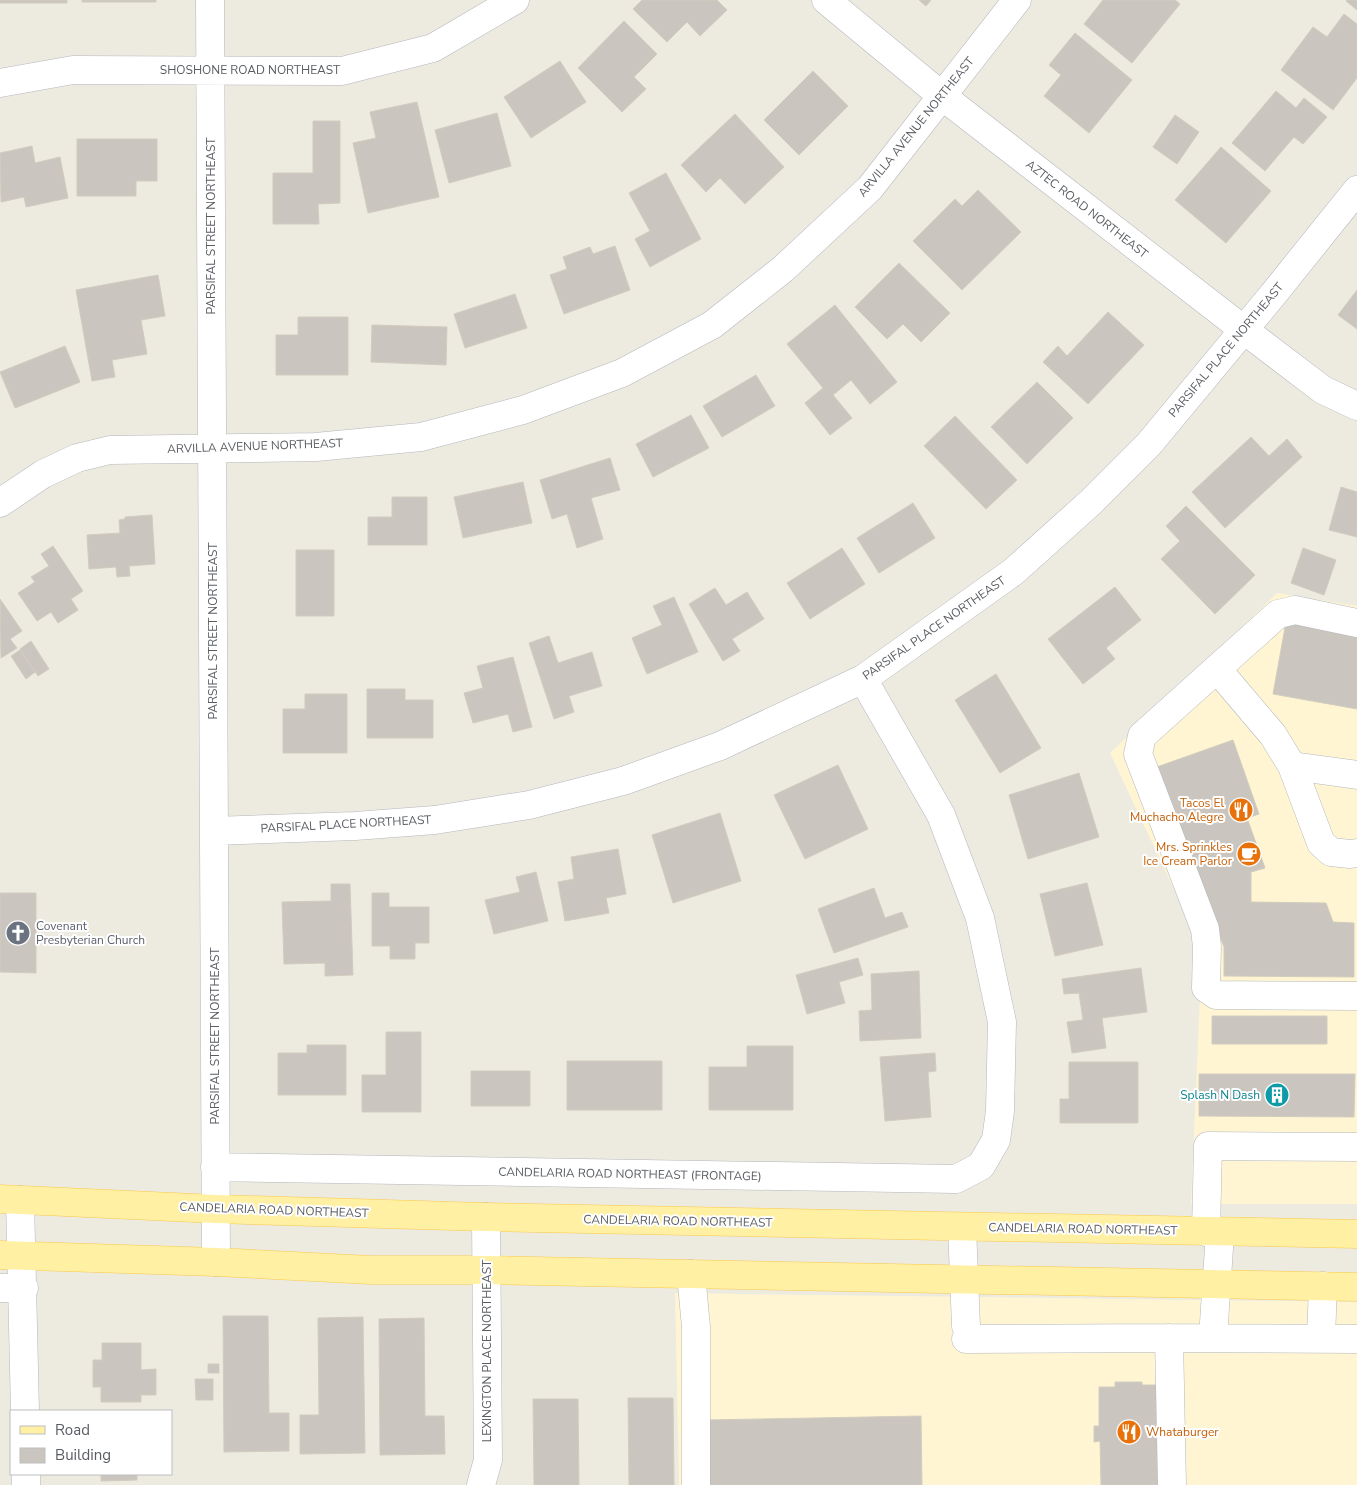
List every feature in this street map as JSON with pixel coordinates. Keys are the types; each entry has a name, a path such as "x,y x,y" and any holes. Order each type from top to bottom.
{"main road":[{"name":"CANDELARIA ROAD NORTHEAST","path":"10,1200 216,1209 486,1217 1357,1234"},
{"path":"11,1255 216,1262 371,1270 486,1270 1357,1287"}],"street":[{"name":"PARSIFAL STREET NORTHEAST","path":"210,0 216,1262"},
{"name":"SHOSHONE ROAD NORTHEAST","path":"0,83 73,70 342,71 433,48 515,0"},
{"name":"AZTEC ROAD NORTHEAST","path":"826,0 942,96 1244,330 1323,390 1357,406"},
{"name":"ARVILLA AVENUE NORTHEAST","path":"0,502 43,474 77,458 110,450 316,447 421,436 523,410 622,373 712,326 784,269 870,188 1017,0"},
{"name":"PARSIFAL PLACE NORTHEAST","path":"214,831 399,823 435,820 529,805 623,781 720,746 863,678 1012,572 1091,502 1149,444 1357,190"},
{"path":"1357,623 1295,610 1278,614 1142,736 1138,754 1205,929 1207,947 1206,988 1216,995 1357,996"},
{"path":"1217,669 1273,735 1292,766 1321,843 1331,852 1350,854 1357,852"},
{"name":"CANDELARIA ROAD NORTHEAST (FRONTAGE)","path":"215,1167 956,1179 981,1166 996,1140 1000,1111 1002,1022 980,918 941,815 863,678"},
{"path":"1292,766 1357,775"},
{"path":"1213,1338 1217,1284 1208,1146 1357,1147"},
{"path":"10,1200 12,1288 25,1410"},
{"name":"LEXINGTON PLACE NORTHEAST","path":"481,1485 488,1460 486,1217"},
{"path":"962,1226 966,1333 1169,1338 1357,1339"},
{"path":"692,1274 696,1327 696,1485"},
{"path":"1321,1338 1323,1286"},
{"path":"1169,1338 1172,1485"}],"shaded area":[{"path":"1277,593 1357,606 1357,1204 1191,1204 1202,949 1110,753"},
{"path":"675,1293 1357,1302 1357,1485 679,1485"}],"building":[{"path":"0,0 67,0 67,3 0,3"},
{"path":"82,0 156,0 156,2 82,2"},
{"path":"642,0 717,0 727,10 700,36 687,22 667,42 633,9"},
{"path":"919,0 931,0 926,6"},
{"path":"1103,0 1175,0 1180,4 1132,63 1084,24"},
{"path":"1357,0 1357,10 1346,1"},
{"path":"1344,14 1357,24 1357,78 1333,110 1281,70 1313,27 1327,37"},
{"path":"624,21 657,54 634,77 646,89 622,112 578,68"},
{"path":"1075,33 1132,80 1089,133 1044,96 1061,75 1049,65"},
{"path":"560,61 586,102 531,138 504,97"},
{"path":"813,71 848,106 799,155 764,120"},
{"path":"1276,91 1296,108 1304,98 1327,117 1303,144 1294,137 1265,171 1232,143"},
{"path":"417,102 439,197 368,213 353,143 376,138 370,112"},
{"path":"497,113 511,166 449,183 435,130"},
{"path":"735,114 784,167 745,204 720,178 706,192 681,165"},
{"path":"1175,115 1199,132 1177,164 1153,147"},
{"path":"313,121 340,121 340,203 318,204 319,224 273,224 273,173 313,173"},
{"path":"77,139 157,139 157,181 136,181 136,196 77,196"},
{"path":"32,146 35,163 60,157 68,198 26,207 24,197 1,202 0,153"},
{"path":"1221,147 1271,191 1226,243 1175,200"},
{"path":"666,173 701,239 650,267 635,239 650,231 629,193"},
{"path":"978,190 1021,232 962,290 913,241 955,199 962,206"},
{"path":"615,246 630,290 564,314 550,275 567,269 563,257 590,247 593,254"},
{"path":"899,263 950,313 921,342 903,324 887,339 855,307"},
{"path":"158,275 165,316 141,320 147,354 112,360 115,377 92,381 76,290"},
{"path":"1357,290 1357,329 1338,315"},
{"path":"515,294 527,328 465,348 454,314"},
{"path":"835,305 897,382 870,404 851,380 833,395 852,418 830,435 805,403 823,388 787,344"},
{"path":"1108,312 1144,345 1088,404 1043,362 1058,346 1067,356"},
{"path":"298,317 348,317 348,375 276,375 276,335 298,335"},
{"path":"372,325 447,327 446,365 371,362"},
{"path":"65,346 80,382 15,408 0,372"},
{"path":"756,375 775,406 722,437 703,406"},
{"path":"1037,382 1073,418 1027,464 991,427"},
{"path":"691,415 709,448 653,477 636,444"},
{"path":"955,416 1017,480 986,509 924,446"},
{"path":"1251,437 1269,456 1287,439 1302,457 1225,528 1192,492"},
{"path":"610,458 620,490 591,498 603,539 577,548 567,514 552,519 540,480"},
{"path":"523,482 532,523 463,538 454,497"},
{"path":"1341,487 1357,492 1357,537 1329,530"},
{"path":"392,497 427,497 427,545 368,545 368,517 392,517"},
{"path":"913,503 935,538 879,573 857,538"},
{"path":"1186,506 1255,575 1215,614 1161,559 1180,541 1166,526"},
{"path":"152,515 155,564 129,566 130,576 117,577 116,567 89,569 87,535 120,533 119,520 125,519 125,517"},
{"path":"53,546 83,591 71,599 78,610 58,623 51,612 37,621 18,593 35,582 31,577 49,566 41,554"},
{"path":"842,548 865,584 810,619 787,583"},
{"path":"1303,548 1336,560 1324,595 1291,583"},
{"path":"296,550 334,550 334,616 296,616"},
{"path":"1115,587 1141,620 1106,648 1115,659 1083,684 1048,639"},
{"path":"715,588 726,605 747,592 764,619 732,639 740,651 723,661 689,604"},
{"path":"674,597 698,652 647,674 632,638 662,625 653,606"},
{"path":"0,599 22,631 10,639 17,648 1,658"},
{"path":"1286,622 1357,635 1357,709 1273,694"},
{"path":"549,636 558,663 592,652 602,686 569,696 574,712 554,719 529,643"},
{"path":"31,641 49,669 38,676 20,649"},
{"path":"20,650 35,672 26,679 11,656"},
{"path":"513,657 532,727 513,732 508,714 473,723 464,693 483,688 477,666"},
{"path":"996,674 1041,748 1000,773 955,700"},
{"path":"367,689 405,689 405,700 433,700 433,738 367,738"},
{"path":"305,694 347,694 347,753 283,753 283,709 305,709"},
{"path":"1233,740 1259,814 1247,818 1265,868 1251,872 1251,902 1326,903 1333,922 1354,923 1354,977 1224,976 1224,947 1154,768"},
{"path":"838,765 868,829 805,859 774,795"},
{"path":"1079,773 1099,837 1028,859 1009,795"},
{"path":"720,813 741,881 673,903 652,835"},
{"path":"618,849 626,894 606,898 609,913 565,921 558,882 574,879 571,857"},
{"path":"536,872 548,921 494,934 485,900 520,892 516,877"},
{"path":"1087,883 1103,945 1055,956 1040,894"},
{"path":"331,884 350,884 353,975 325,976 325,963 284,964 282,902 331,901"},
{"path":"874,888 885,918 902,912 908,927 834,953 818,909"},
{"name":"Covenant Presbyterian Church","path":"0,893 36,893 36,973 0,972"},
{"path":"372,893 389,893 389,907 429,907 429,943 415,943 415,959 390,959 390,946 372,946"},
{"path":"858,958 863,975 839,982 845,1003 807,1014 796,975"},
{"path":"1141,968 1147,1012 1102,1018 1106,1048 1072,1053 1067,1022 1083,1020 1079,993 1064,994 1062,979"},
{"path":"919,971 921,1038 860,1041 859,1011 872,1010 871,974"},
{"path":"1212,1016 1327,1016 1327,1044 1212,1044"},
{"path":"386,1032 421,1032 421,1112 362,1112 362,1075 386,1075"},
{"path":"307,1045 346,1045 346,1095 278,1095 278,1053 307,1053"},
{"path":"747,1046 793,1046 793,1110 709,1110 709,1067 747,1067"},
{"path":"935,1053 936,1071 928,1072 931,1117 885,1121 880,1057"},
{"path":"567,1061 662,1061 662,1110 567,1110"},
{"path":"1069,1062 1138,1062 1138,1123 1060,1123 1060,1099 1069,1099"},
{"path":"471,1071 530,1071 530,1106 471,1106"},
{"name":"Splash N Dash","path":"1199,1074 1355,1074 1354,1117 1199,1116"},
{"path":"223,1316 268,1316 269,1413 289,1413 289,1451 224,1452"},
{"path":"363,1317 365,1453 300,1454 300,1415 319,1415 318,1318"},
{"path":"424,1318 425,1416 444,1416 445,1454 380,1455 379,1319"},
{"path":"102,1343 141,1343 141,1370 156,1369 156,1395 141,1395 141,1402 101,1402 101,1387 93,1387 93,1360 102,1360"},
{"path":"208,1364 219,1364 219,1373 208,1373"},
{"path":"195,1379 213,1379 213,1400 196,1400"},
{"name":"Whataburger","path":"1115,1382 1142,1382 1142,1385 1160,1385 1165,1485 1101,1485 1100,1441 1094,1442 1094,1426 1099,1426 1099,1387 1115,1387"},
{"path":"628,1398 673,1398 674,1485 629,1485"},
{"path":"533,1399 578,1399 579,1485 534,1485"},
{"path":"921,1416 922,1485 707,1485 706,1420"},
{"path":"101,1475 137,1475 137,1480 101,1481"}],"place":[{"name":"Tacos El Muchacho Alegre","path":"1241,810"},
{"name":"Mrs. Sprinkles Ice Cream Parlor","path":"1249,854"},
{"name":"Covenant Presbyterian Church","path":"18,933"},
{"name":"Splash N Dash","path":"1277,1095"},
{"name":"Whataburger","path":"1129,1432"}]}
